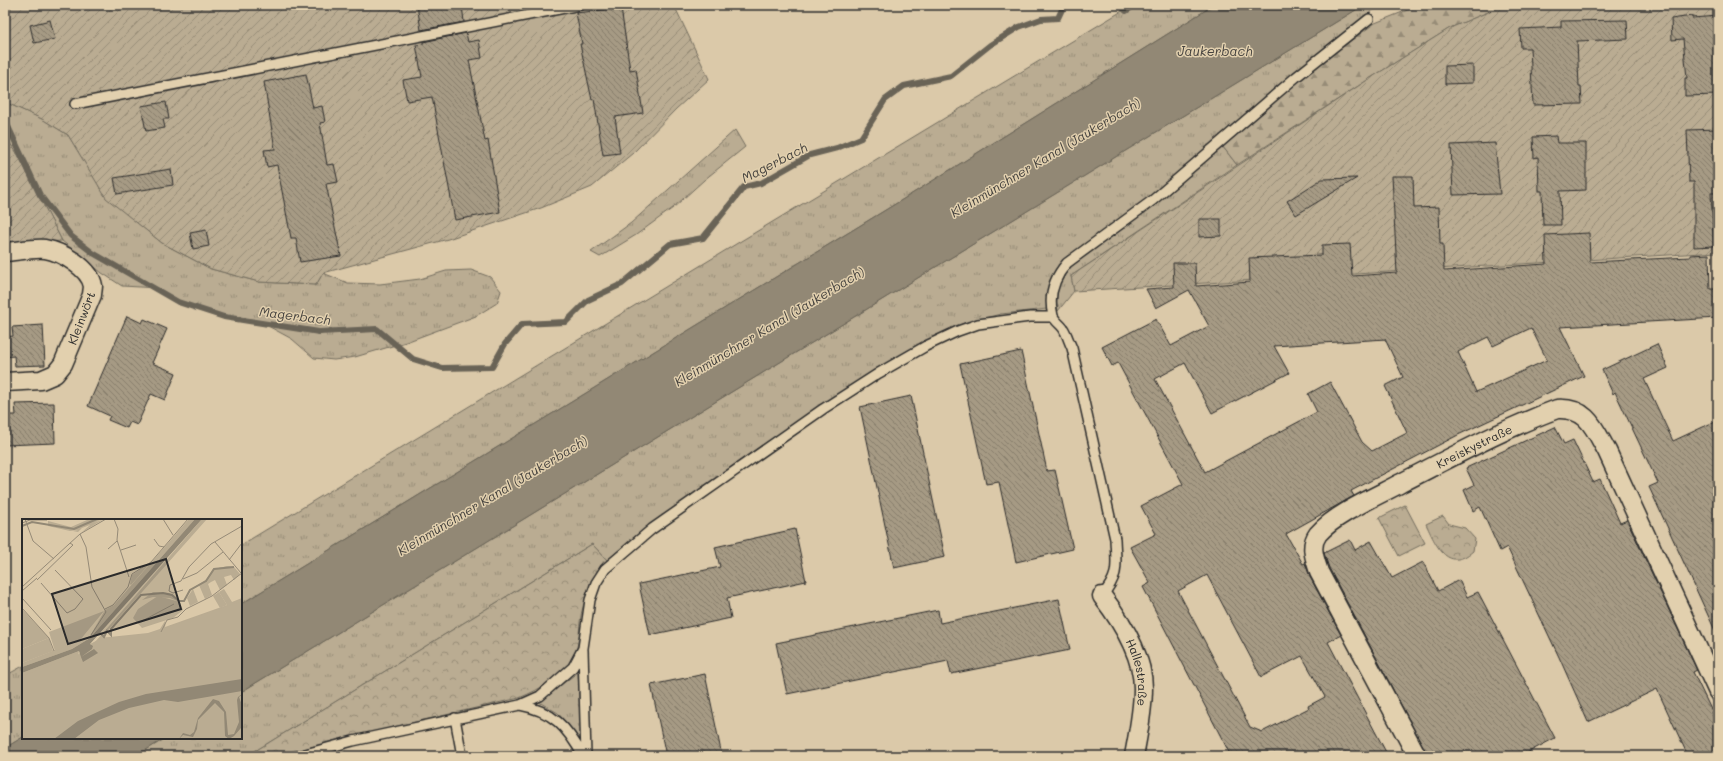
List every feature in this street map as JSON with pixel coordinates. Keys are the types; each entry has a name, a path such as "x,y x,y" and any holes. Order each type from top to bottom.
{"street":[{"name":"Kleinwört","path":"5,252 45,249 59,254 73,262 86,273 93,286 92,295 63,364 55,374 42,380 5,382"},
{"name":"Kreiskystraße","path":"1416,756 1319,572 1313,553 1314,543 1318,535 1329,524 1362,503 1476,444 1557,409 1567,408 1578,411 1594,426 1611,458 1718,692"},
{"name":"Hallestraße","path":"1102,596 1122,624 1131,642 1140,667 1144,687 1134,756"}],"lane":[{"path":"75,104 580,5"},
{"path":"1102,596 1115,578 1115,539 1072,348 1063,328 1053,317 1052,294 1054,283 1059,273 1067,263 1153,200 1296,77 1369,19"},
{"path":"586,756 583,648 590,600 596,583 605,568 652,529 823,409 879,373 926,346 958,331 978,324 1030,317 1053,317"},
{"path":"298,756 353,741 520,705 540,696 556,683 572,667 583,648"},
{"path":"520,705 537,708 552,715 566,729 583,756"},
{"path":"455,718 462,756"}],"green space":[{"path":"5,5 674,5 709,79 676,109 633,153 592,187 541,208 448,239 323,273 316,285 259,282 211,269 162,243 106,198 68,135 42,119 5,102"},
{"path":"1132,5 1214,5 910,195 242,603 242,544"},
{"path":"1364,5 1390,5 1373,10 1154,195 1069,258 1055,275 1047,309 1001,314 964,323 916,346 852,385 762,445 637,535 607,560 592,544 247,756 136,756 164,739 242,739 242,691"},
{"path":"1420,5 1505,5 1450,28 1237,165 1223,147 1300,78 1375,23"},
{"path":"1505,5 1718,5 1718,252 1074,291 1071,276 1369,79 1450,28"},
{"path":"5,102 42,119 68,135 107,198 162,243 211,269 259,282 316,285 323,273 348,283 380,284 420,279 446,271 471,270 490,277 501,291 497,303 476,316 406,342 355,357 334,360 314,358 292,339 268,326 232,318 178,301 158,288 122,286 102,273 62,241 17,153 5,137"},
{"path":"735,130 745,147 704,180 673,208 636,235 600,257 591,252 631,223"},
{"path":"5,137 17,153 62,241 5,245"},
{"path":"1223,147 1237,165 1071,276 1074,291 1058,311 1057,290 1066,271"},
{"path":"1405,505 1425,543 1399,556 1379,518"},
{"path":"1443,516 1449,524 1465,528 1475,539 1473,551 1464,557 1456,559 1449,558 1443,553 1433,539 1426,524"},
{"path":"592,544 607,560 597,574 586,597 581,613 576,651 569,663 557,676 535,691 519,698 329,742 280,756 247,756"},
{"path":"22,667 22,738 5,748 5,676"},
{"path":"578,672 581,737 577,737 558,713 539,702"}],"water":[{"name":"Jaukerbach","path":"1214,5 1364,5 242,691 242,603 910,195"},
{"path":"22,738 22,739 164,739 136,756 5,756 5,748"}],"building":[{"path":"417,5 462,5 464,22 421,30"},
{"path":"621,8 630,70 636,69 643,113 615,117 620,153 603,155 594,99 592,100 580,44 582,44 576,13"},
{"path":"1692,16 1692,18 1718,16 1718,95 1685,96 1685,78 1687,78 1683,39 1672,40 1671,19"},
{"path":"50,20 55,39 34,43 30,25"},
{"path":"1627,20 1628,39 1577,41 1579,86 1581,86 1582,104 1533,105 1530,48 1521,48 1520,29 1561,27 1561,21"},
{"path":"466,33 468,42 479,40 482,58 469,60 485,141 488,140 500,212 455,220 432,97 407,101 403,80 422,77 416,45 423,44 423,42"},
{"path":"1473,65 1473,83 1445,84 1445,66"},
{"path":"306,74 313,108 322,106 325,122 320,123 327,165 334,164 338,182 326,184 341,256 300,262 296,238 291,238 277,165 267,167 264,150 275,149 264,82"},
{"path":"166,102 169,119 163,119 165,128 146,131 141,106"},
{"path":"1718,129 1718,193 1711,193 1714,246 1694,247 1694,182 1689,182 1687,130"},
{"path":"1556,136 1557,143 1586,143 1586,190 1560,191 1561,225 1543,225 1542,191 1539,191 1538,157 1534,158 1533,137"},
{"path":"1495,143 1500,194 1453,195 1451,145"},
{"path":"171,169 173,185 117,194 114,178"},
{"path":"1392,176 1413,176 1414,208 1439,207 1440,244 1443,244 1444,271 1546,264 1545,235 1589,233 1590,262 1690,257 1690,255 1709,254 1710,289 1718,289 1718,318 1560,327 1584,376 1458,435 1351,491 1354,496 1286,534 1303,564 1305,563 1310,577 1341,635 1328,642 1388,756 1231,756 1143,587 1150,583 1130,547 1156,534 1141,506 1183,484 1118,363 1112,366 1102,347 1156,319 1171,346 1209,326 1189,290 1156,308 1146,289 1174,287 1173,263 1195,263 1196,286 1250,282 1249,258 1322,255 1322,245 1350,244 1352,276 1397,273","holes":["1531,328 1547,360 1476,392 1458,352 1488,337 1493,346","1385,339 1403,377 1385,386 1407,433 1372,451 1362,442 1330,382 1308,394 1317,412 1205,472 1155,379 1185,363 1212,413 1289,373 1274,346","1207,575 1261,677 1302,656 1325,697 1308,706 1309,708 1262,732 1250,727 1178,591"]},
{"path":"1357,178 1296,215 1287,201 1322,179"},
{"path":"1199,219 1221,219 1221,236 1199,237"},
{"path":"206,230 209,246 193,249 190,233"},
{"path":"127,316 142,323 144,319 167,329 152,363 176,373 165,400 151,394 137,425 130,422 127,428 108,420 110,416 88,406"},
{"path":"43,325 45,365 15,366 14,356 5,357 5,337 13,336 12,327"},
{"path":"1657,344 1668,368 1644,379 1673,441 1718,420 1718,637 1649,487 1658,483 1615,392 1613,394 1602,370"},
{"path":"1021,351 1047,471 1055,470 1073,549 1016,562 999,482 986,484 960,364"},
{"path":"911,396 945,557 894,568 860,407"},
{"path":"54,403 55,443 5,445 5,415 16,415 15,404"},
{"path":"1555,427 1564,444 1573,440 1593,482 1600,479 1620,523 1627,520 1697,670 1693,672 1718,724 1718,756 1688,756 1657,689 1588,722 1507,547 1500,551 1480,507 1473,511 1464,490 1474,485 1466,468"},
{"path":"795,529 806,581 727,598 731,618 650,635 639,584 720,567 715,547"},
{"path":"1350,540 1355,550 1371,541 1392,578 1423,562 1438,591 1459,580 1467,597 1478,592 1555,738 1521,756 1428,756 1329,568 1324,553"},
{"path":"1059,599 1070,650 951,674 948,661 787,694 776,643 938,610 940,623"},
{"path":"705,674 722,756 666,756 651,685"}],"waterway":[{"name":"Magerbach","path":"5,120 40,195 71,236 93,253 178,302 224,317 319,332 377,329 413,359 442,368 492,367 505,344 522,324 566,322 588,300 622,284 670,244 703,238 744,187 761,183 810,155 837,148 861,138 885,100 904,86 951,76 990,45 1019,27 1041,19 1058,18 1064,5"},
{"path":"1120,5 1126,11 1135,5"}],"water label":[{"name":"Kleinmünchner Kanal (Jaukerbach)","path":"1045,157"},
{"name":"Kleinmünchner Kanal (Jaukerbach)","path":"769,326"},
{"name":"Kleinmünchner Kanal (Jaukerbach)","path":"492,495"}]}
